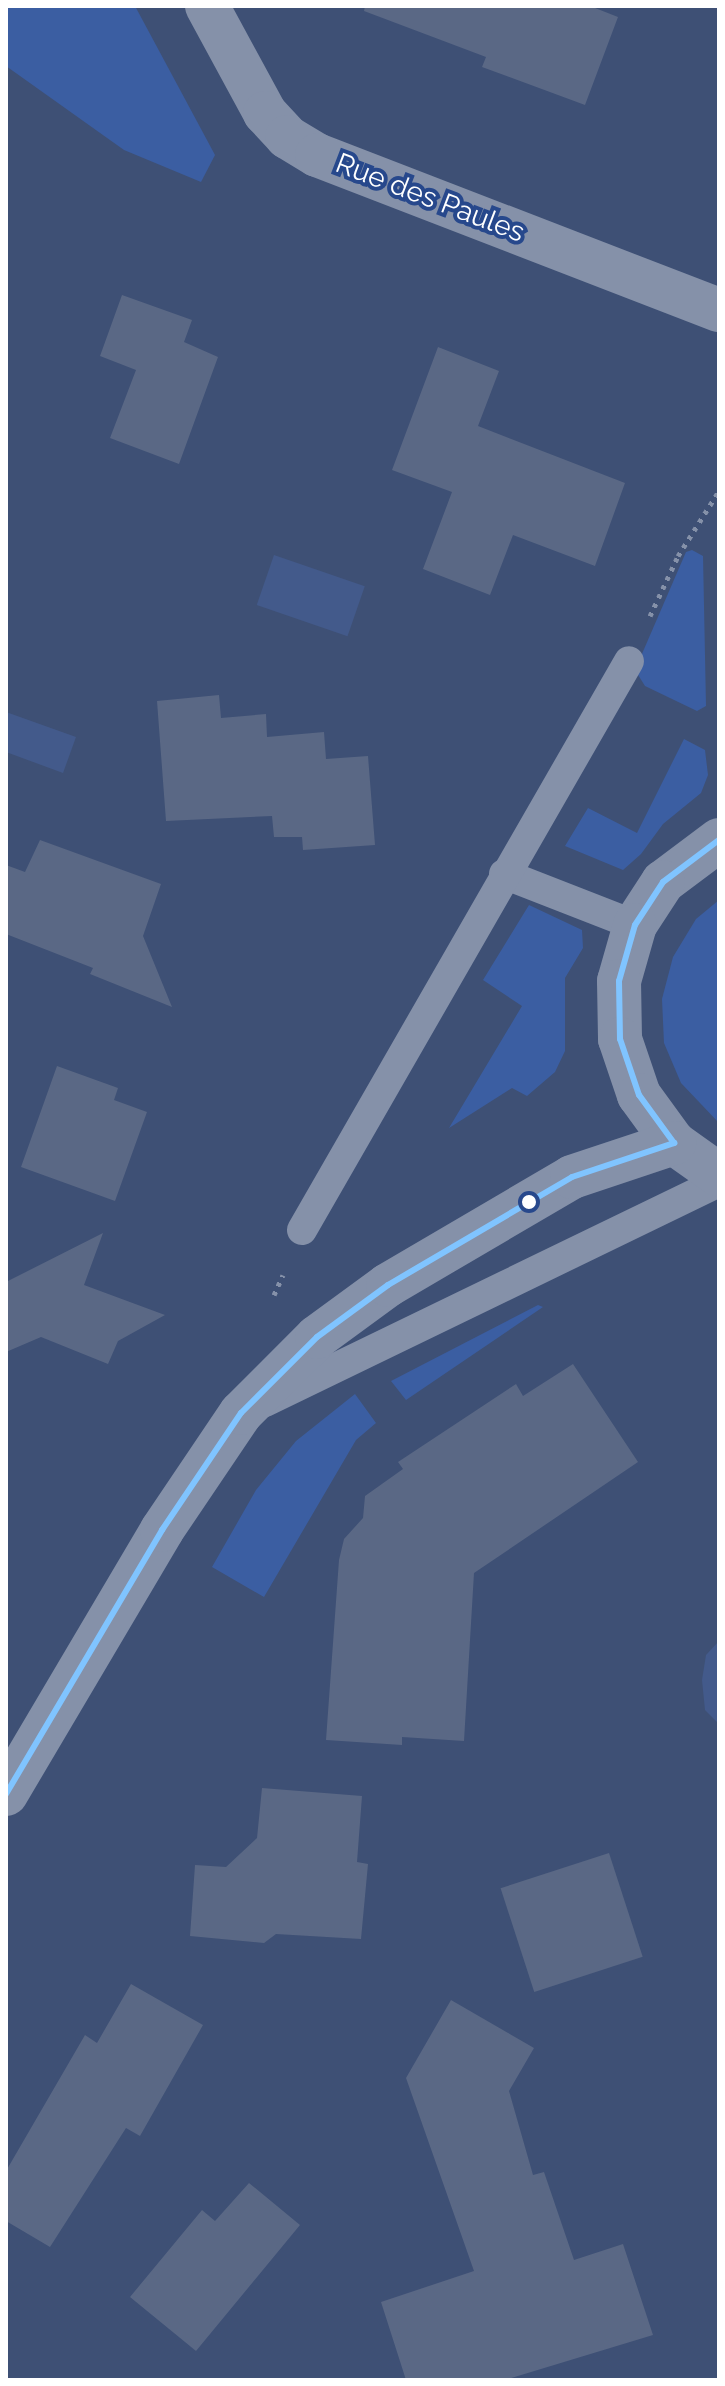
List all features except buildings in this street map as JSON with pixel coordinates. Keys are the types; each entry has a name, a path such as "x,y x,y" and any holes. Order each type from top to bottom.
{"street":[{"name":"Rue des Paules","path":"207,6 265,113 287,137 317,155 719,310"},
{"path":"719,840 663,882 635,925 619,981 620,1039 639,1095 674,1143 719,1175"},
{"path":"6,1794 162,1530 241,1413 317,1337 388,1285 572,1177 674,1143"}],"lane":[{"path":"302,1230 629,661"},
{"path":"504,874 635,925"},
{"path":"241,1413 719,1182"}],"path":[{"path":"629,661 678,556 719,491"}],"shaded area":[{"path":"6,6 135,6 215,155 201,182 124,150 6,66"},
{"path":"692,550 703,556 706,706 697,711 645,686 635,670 686,552"},
{"path":"274,555 365,586 348,636 257,605"},
{"path":"6,712 76,737 63,773 6,752"},
{"path":"684,739 705,750 708,775 701,793 663,824 641,854 623,870 565,846 588,808 637,833"},
{"path":"719,900 719,1123 681,1083 664,1043 662,999 673,957 696,919"},
{"path":"529,905 582,930 583,948 565,978 565,1051 555,1072 527,1096 512,1088 449,1128 522,1006 483,980"},
{"path":"538,1305 543,1307 406,1400 391,1381"},
{"path":"355,1394 376,1423 356,1440 264,1597 212,1567 256,1490 296,1441"},
{"path":"719,1641 719,1724 705,1710 702,1680 706,1655"}],"transit line":[{"path":"6,1794 162,1530 241,1413 317,1337 388,1285 572,1177 674,1143 639,1095 620,1039 619,981 635,925 663,882 719,840"}]}
